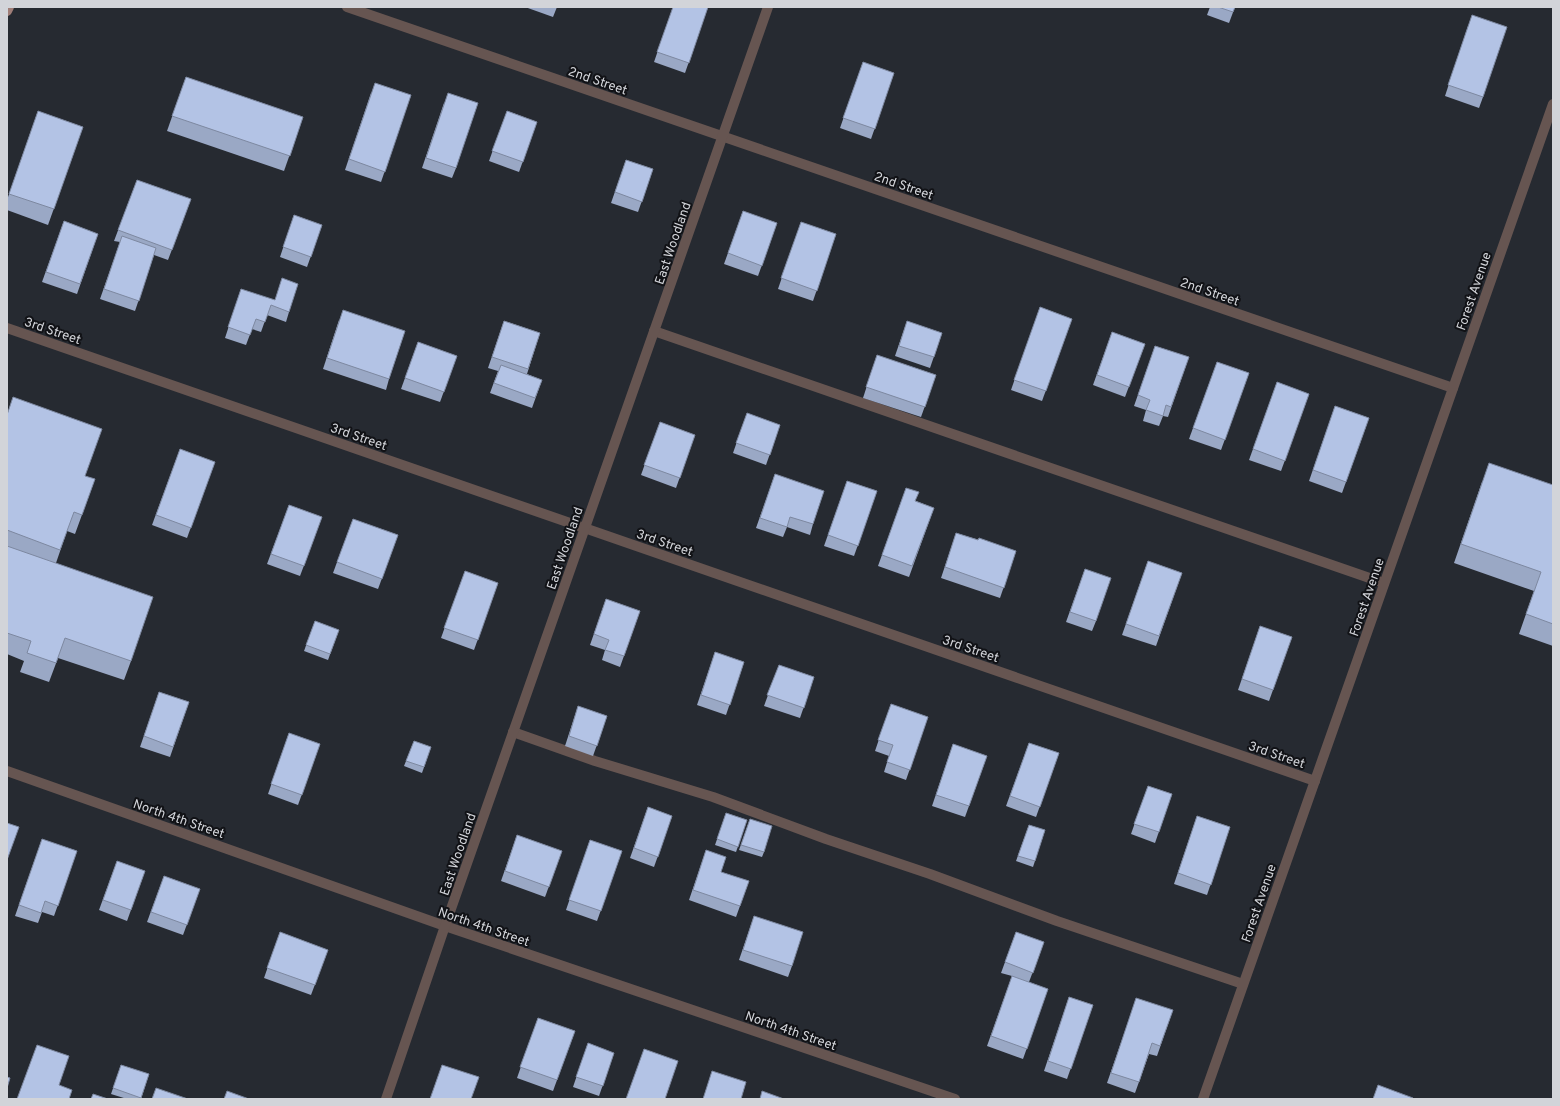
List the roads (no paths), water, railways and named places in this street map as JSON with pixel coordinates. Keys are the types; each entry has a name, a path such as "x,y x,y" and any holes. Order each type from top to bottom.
{"main road":[{"path":"7,11 8,7"}],"street":[{"name":"2nd Street","path":"347,7 1453,388"},
{"name":"East Woodland","path":"386,1099 445,926 768,7"},
{"name":"Forest Avenue","path":"1203,1099 1553,104"},
{"name":"3rd Street","path":"7,328 1315,781"},
{"path":"654,331 1384,583"},
{"path":"513,732 595,761 713,798 826,839 930,874 1057,921 1243,984"},
{"name":"North 4th Street","path":"7,771 445,926 955,1099"}]}
